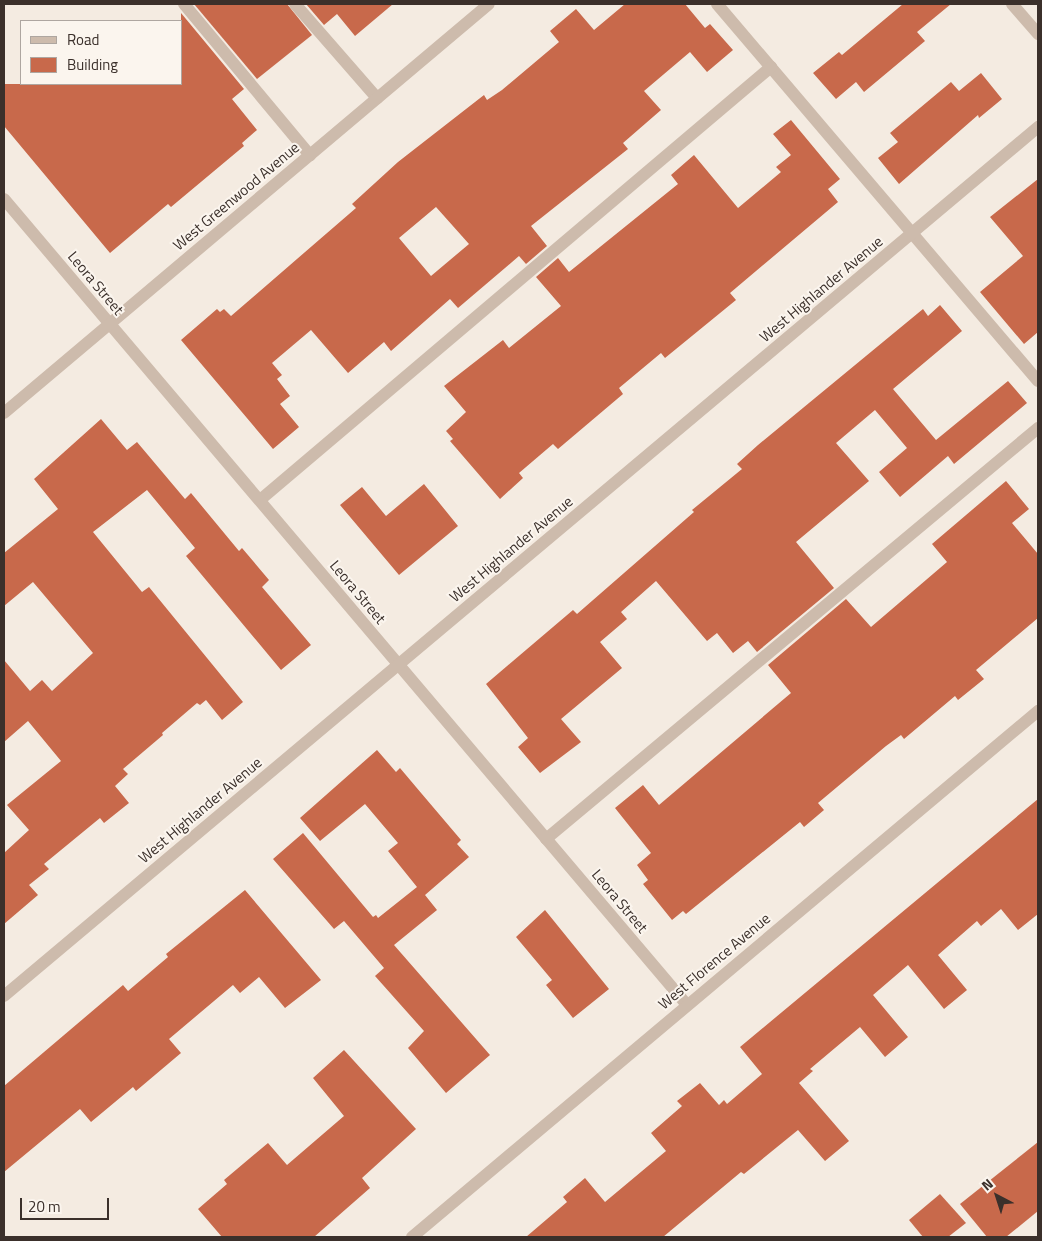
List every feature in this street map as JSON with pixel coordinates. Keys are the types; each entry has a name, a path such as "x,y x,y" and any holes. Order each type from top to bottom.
{"street":[{"path":"184,4 310,155"},
{"path":"295,4 377,98"},
{"name":"West Greenwood Avenue","path":"4,414 109,323 489,4"},
{"path":"717,4 1038,381"},
{"path":"1012,4 1036,27"},
{"path":"260,500 771,67"},
{"name":"West Highlander Avenue","path":"4,996 1038,127"},
{"name":"Leora Street","path":"4,199 688,1005"},
{"path":"546,839 1038,428"},
{"name":"West Florence Avenue","path":"412,1237 1038,710"}],"building":[{"path":"194,4 287,4 312,35 257,79"},
{"path":"306,4 393,4 355,36 337,14 324,25"},
{"path":"625,4 685,4 705,28 710,24 733,50 707,72 690,52 644,91 661,110 623,143 628,149 531,226 547,246 526,264 519,256 458,308 450,299 391,351 384,342 348,373 311,330 272,363 282,375 277,379 290,396 280,404 299,427 273,449 181,340 217,309 220,312 224,309 231,316 356,208 352,204 398,162 484,95 487,100 502,90 559,42 550,31 576,9 594,30","holes":["436,207 469,244 431,276 399,238"]},
{"path":"903,4 951,4 917,32 925,41 864,92 856,82 836,99 813,73 839,52 842,55"},
{"path":"181,13 244,89 232,99 257,130 242,143 244,146 171,207 168,204 110,253 4,126 4,84 182,85"},
{"path":"981,73 1002,99 979,118 978,115 899,184 878,158 898,142 890,133 951,82 959,91"},
{"path":"791,120 840,179 828,189 838,202 730,293 736,300 665,358 661,353 619,388 623,394 558,449 553,444 519,473 523,478 500,499 450,441 453,439 446,431 466,412 444,386 503,340 509,348 561,306 536,277 558,258 569,272 678,184 671,175 694,155 738,208 781,172 776,167 791,155 773,134"},
{"path":"1038,179 1038,332 1024,344 980,292 1023,256 990,217"},
{"path":"940,305 962,331 893,389 936,440 1008,381 1027,403 954,464 948,456 900,497 879,472 907,448 875,410 836,443 869,481 796,542 834,588 757,652 748,641 733,653 717,633 707,641 656,581 621,612 627,619 600,642 622,668 561,719 581,742 540,773 518,747 528,738 486,684 573,610 577,614 694,512 692,510 742,469 737,464 758,445 923,309 928,316"},
{"path":"101,419 127,450 137,442 185,499 191,493 239,551 242,548 269,580 262,587 311,645 281,670 186,556 195,548 147,490 93,532 142,592 149,587 243,702 222,720 206,700 200,705 197,703 123,769 128,774 115,786 129,803 104,823 100,818 44,864 49,869 29,885 38,895 4,924 4,853 29,830 7,805 61,761 28,721 4,742 4,660 30,691 42,680 52,691 93,653 33,582 4,606 4,553 58,509 34,479"},
{"path":"1006,481 1029,509 1012,523 1038,554 1038,618 976,670 984,679 958,700 955,696 904,739 901,735 886,746 818,803 824,810 804,827 800,822 686,914 683,911 672,920 643,884 648,880 637,865 651,853 615,808 643,785 659,805 791,693 768,665 846,599 871,627 947,562 932,544"},
{"path":"424,484 458,526 399,575 340,505 362,487 386,516"},
{"path":"377,750 396,772 400,768 461,840 457,844 469,857 425,895 437,910 394,945 490,1055 446,1093 408,1048 424,1031 375,976 384,968 344,921 334,929 273,859 303,833 373,917 376,915 378,918 417,887 388,851 398,843 365,804 320,841 300,818"},
{"path":"1038,799 1038,914 1018,930 1001,909 981,926 977,921 938,955 967,990 944,1009 908,965 873,995 908,1037 885,1057 860,1027 810,1069 813,1071 799,1083 849,1141 825,1161 798,1130 744,1174 741,1172 663,1237 526,1237 567,1202 563,1197 585,1178 605,1202 666,1151 651,1133 682,1106 677,1101 700,1083 719,1105 724,1100 727,1104 762,1074 740,1047"},
{"path":"245,890 321,980 285,1008 259,977 240,993 233,985 169,1039 181,1053 136,1091 133,1087 91,1122 80,1109 4,1172 4,1086 123,985 128,991 168,957 166,954"},
{"path":"545,910 609,989 573,1018 546,985 552,980 516,937"},
{"path":"344,1050 416,1129 362,1178 370,1188 314,1237 222,1237 198,1209 227,1184 224,1180 268,1143 287,1165 344,1116 313,1078"},
{"path":"1038,1142 1038,1211 1006,1237 987,1237 960,1204"},
{"path":"940,1194 966,1223 948,1237 923,1237 909,1220"}]}
